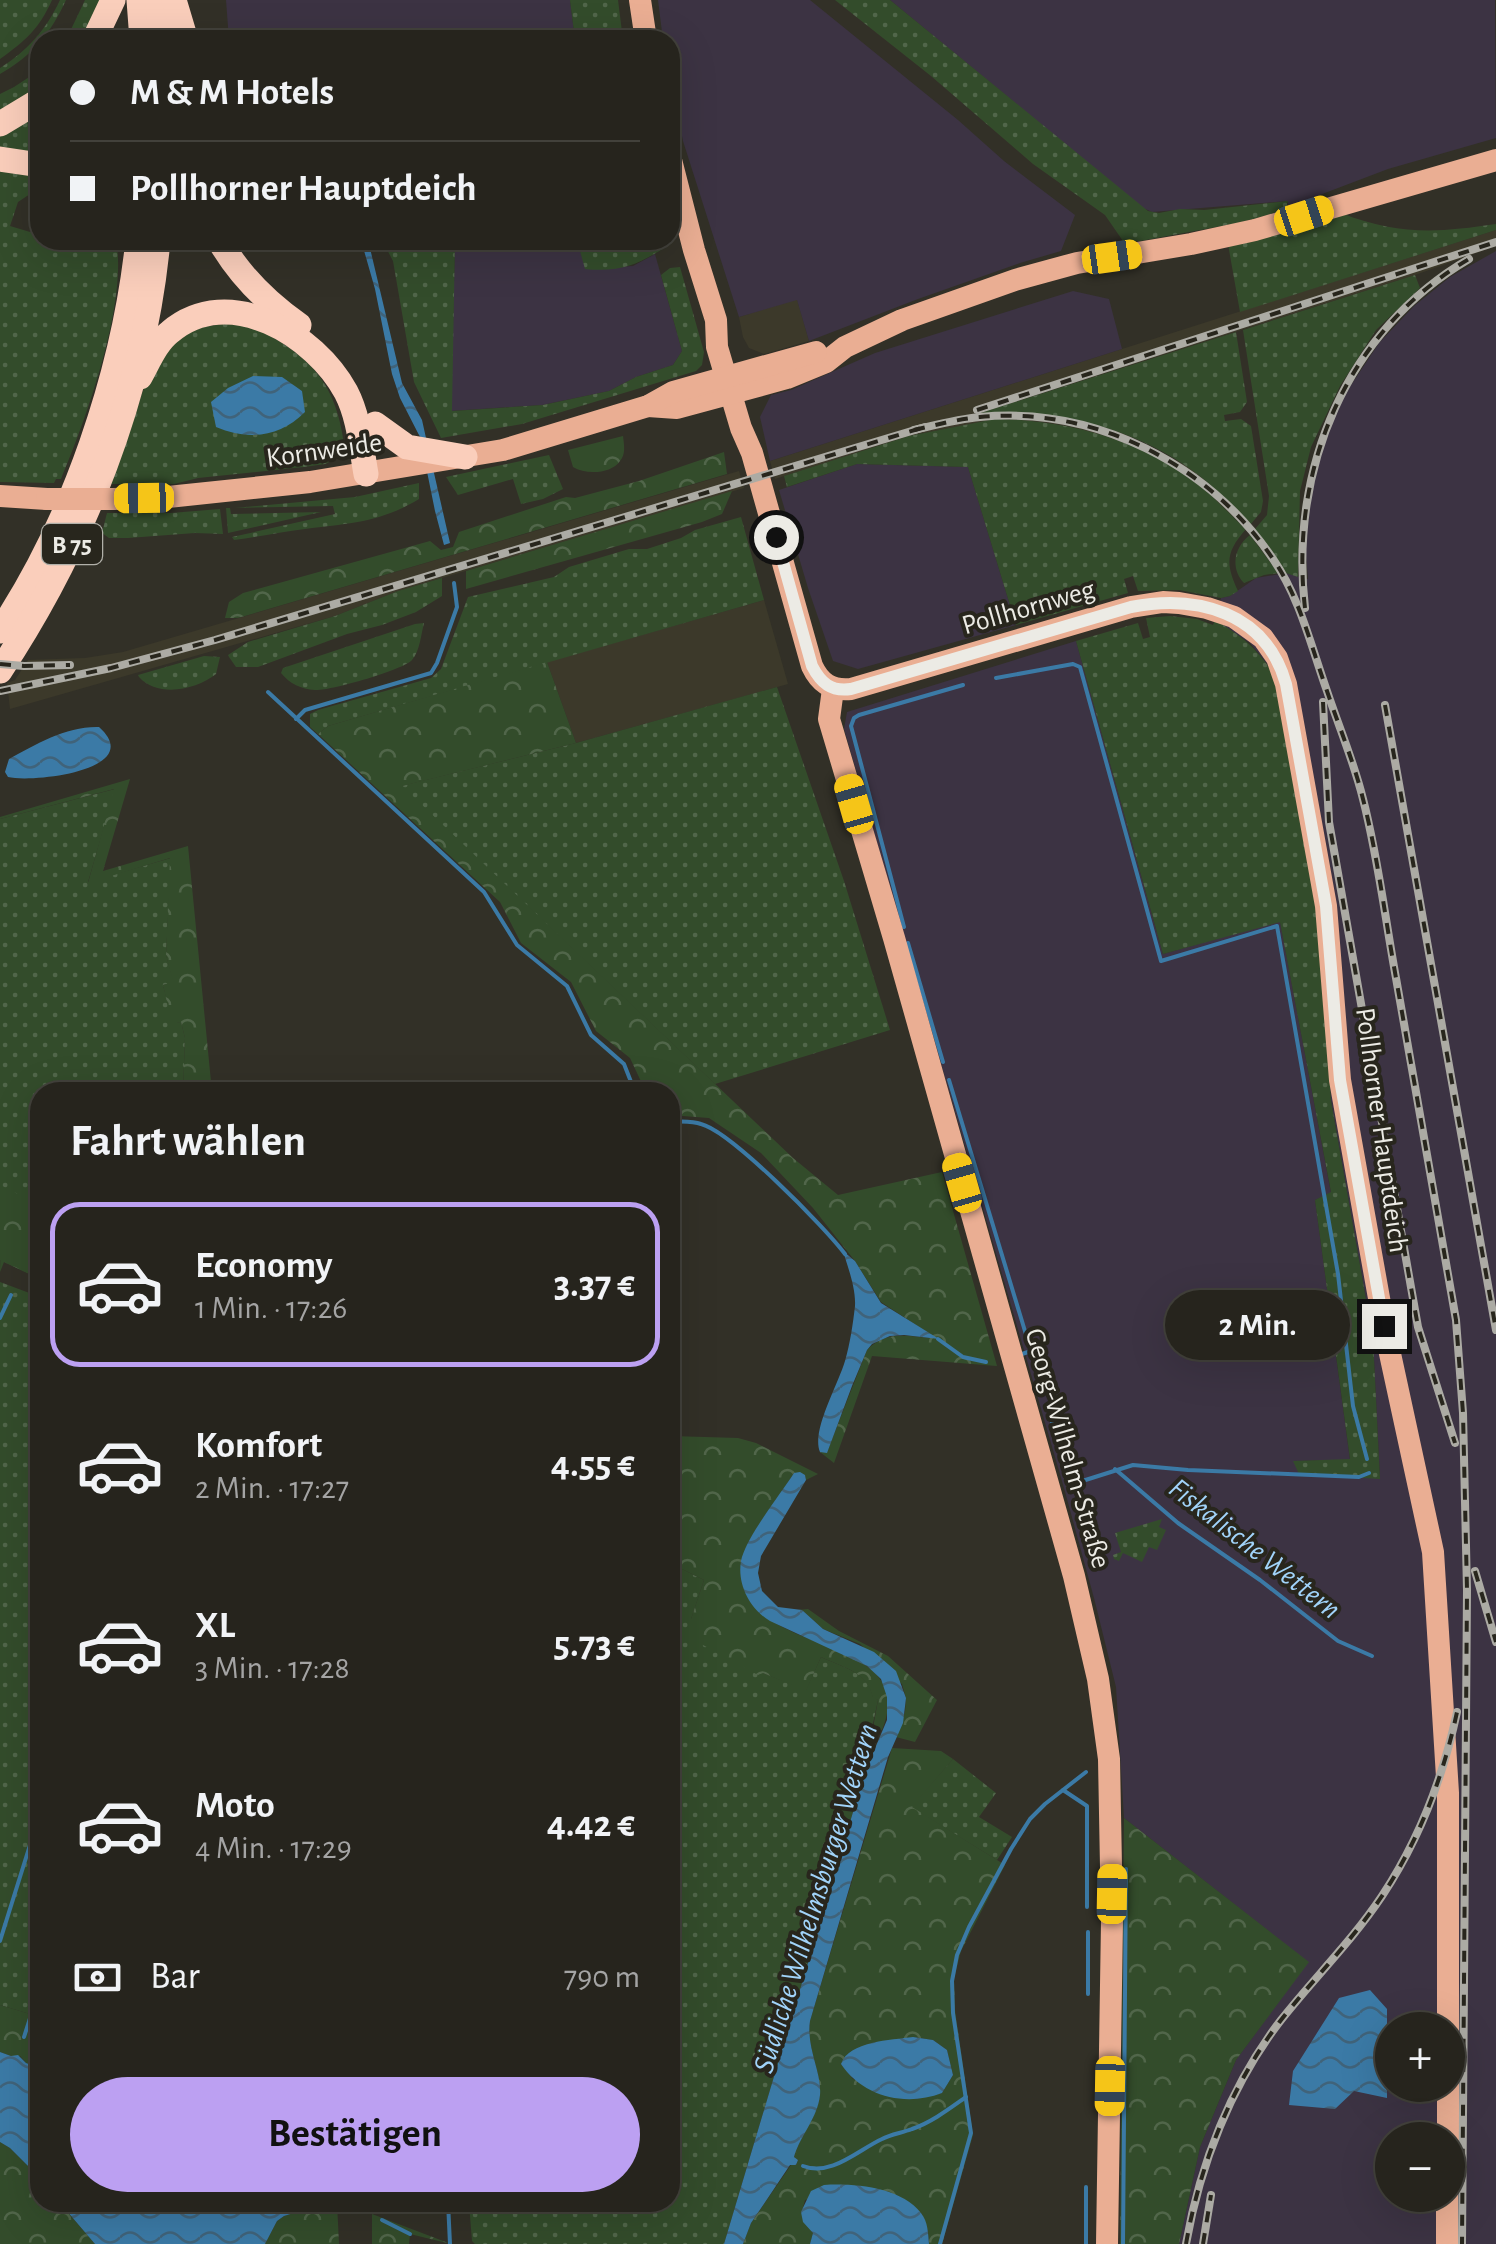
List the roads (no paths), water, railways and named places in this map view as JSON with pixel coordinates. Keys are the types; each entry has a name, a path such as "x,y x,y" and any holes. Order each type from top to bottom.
{"highway":[{"path":"99,30 113,0"},
{"path":"139,0 141,30"},
{"path":"158,0 160,30"},
{"path":"174,0 183,30"},
{"path":"0,124 30,106"},
{"path":"0,159 30,164"},
{"name":"B 75","path":"127,250 130,298"},
{"name":"B 75","path":"0,632 44,554 74,488 104,401 130,298 137,250"},
{"name":"B 75","path":"0,671 69,551 106,465 149,304 157,250"},
{"path":"123,408 152,355 170,332 193,318 239,312 286,331 324,362 338,379 356,419 366,474 376,468 379,460 374,424 362,388 346,363 260,294 225,250"},
{"path":"374,424 402,444 437,457"}],"main road":[{"path":"640,0 644,30"},
{"name":"Kornweide","path":"0,496 113,499 262,488 366,474 437,457 532,442 648,406 673,392 736,384 824,350 845,347 931,308 1026,276 1254,230 1496,160"},
{"path":"680,196 716,320 715,340 736,384 741,428 752,453 812,666 823,682 836,690"},
{"name":"Pollhornweg","path":"836,690 1144,604 1189,604 1234,617"},
{"name":"Pollhorner Hauptdeich","path":"1234,617 1262,638 1276,658 1286,684 1326,906 1340,1080 1384,1326 1433,1552 1448,1810 1448,2122"},
{"name":"Georg-Wilhelm-Straße","path":"836,690 829,719 1074,1576 1098,1679 1109,1759 1112,1840 1107,2244"},
{"path":"1447,2212 1447,2244"}],"water":[{"path":"364,250 370,250 402,383 422,420 450,543 444,545 420,437 392,374"},
{"path":"253,376 282,377 302,391 305,412 285,427 264,434 240,434 216,427 211,402"},
{"path":"99,727 110,742 109,754 98,763 40,778 8,777 5,772 9,759 41,742 75,729"},
{"path":"843,1251 855,1261 881,1303 939,1339 890,1336 872,1344 827,1453 820,1452 819,1432 845,1361 855,1306"},
{"path":"800,1472 806,1480 761,1556 758,1573 762,1591 778,1607 802,1610 823,1629 874,1652 896,1671 906,1698 903,1723 888,1757 810,2021 810,2041 820,2086 816,2111 794,2157 798,2160 796,2165 790,2165 751,2223 743,2244 724,2244 865,1772 887,1720 887,1697 881,1679 867,1666 770,1621 751,1603 743,1587 741,1561 749,1540 794,1473"},
{"path":"1370,1990 1387,2009 1375,2012 1375,2095 1354,2091 1335,2109 1289,2105 1293,2071 1339,1998"},
{"path":"913,2037 933,2040 947,2050 953,2075 942,2093 914,2099 886,2096 861,2084 841,2064 845,2056 861,2046"},
{"path":"0,2052 18,2055 30,2064 30,2168 0,2142"},
{"path":"824,2185 862,2186 901,2197 923,2216 929,2244 810,2244 813,2233 803,2222 801,2212 811,2191"},
{"path":"68,2212 297,2212 277,2221 265,2244 95,2244"}],"waterway":[{"name":"Südliche Wilhelmsburger Wettern","path":"296,719 305,710 431,673 457,607 454,583"},
{"path":"996,678 1073,664 1080,667 1161,961 1277,926 1338,1274 1353,1406 1367,1459"},
{"path":"904,927 851,726 859,715 963,685"},
{"name":"Südliche Wilhelmsburger Wettern","path":"268,692 484,892 517,945 567,986 591,1035 624,1064 631,1082"},
{"path":"908,943 943,1062"},
{"path":"949,1080 1031,1351 1022,1354"},
{"name":"Südliche Wilhelmsburger Wettern","path":"680,1122 701,1124 733,1143 798,1203 845,1254"},
{"path":"0,1318 11,1295"},
{"path":"938,1339 963,1357 986,1362"},
{"path":"1052,1422 1071,1482 1076,1483 1133,1465 1359,1477 1369,1473"},
{"name":"Fiskalische Wettern","path":"1115,1469 1178,1523 1338,1641 1372,1656"},
{"path":"940,2244 971,2133 953,2013 952,1981 957,1955 1030,1819 1086,1772"},
{"path":"1063,1790 1087,1806 1087,1907"},
{"path":"0,1941 30,1845"},
{"path":"1123,2244 1126,1869"},
{"path":"1088,1932 1088,1994"},
{"path":"24,2037 30,2018"},
{"path":"803,2166 824,2168 844,2161 885,2137 926,2123 966,2097"},
{"path":"1086,2187 1086,2244"},
{"path":"448,2212 450,2244"},
{"path":"382,2220 410,2234"}],"railway":[{"path":"977,410 1496,242"},
{"path":"1305,608 1302,556 1307,505 1317,455 1335,408 1359,364 1389,324 1426,289 1469,259"},
{"path":"914,430 980,417 1023,416 1065,421 1146,448 1216,495 1247,525 1291,590 1355,772 1377,865 1456,1320 1463,1413 1467,1590 1462,2244"},
{"path":"0,691 111,668 215,640 925,427"},
{"path":"0,664 70,665"},
{"path":"1323,702 1329,822 1418,1327 1455,1443"},
{"path":"1385,705 1496,1330"},
{"path":"1475,1571 1496,1642"},
{"path":"1186,2244 1209,2155 1233,2098 1281,2020 1358,1928 1395,1875 1428,1808 1457,1712"},
{"path":"1203,2244 1211,2195"}]}
